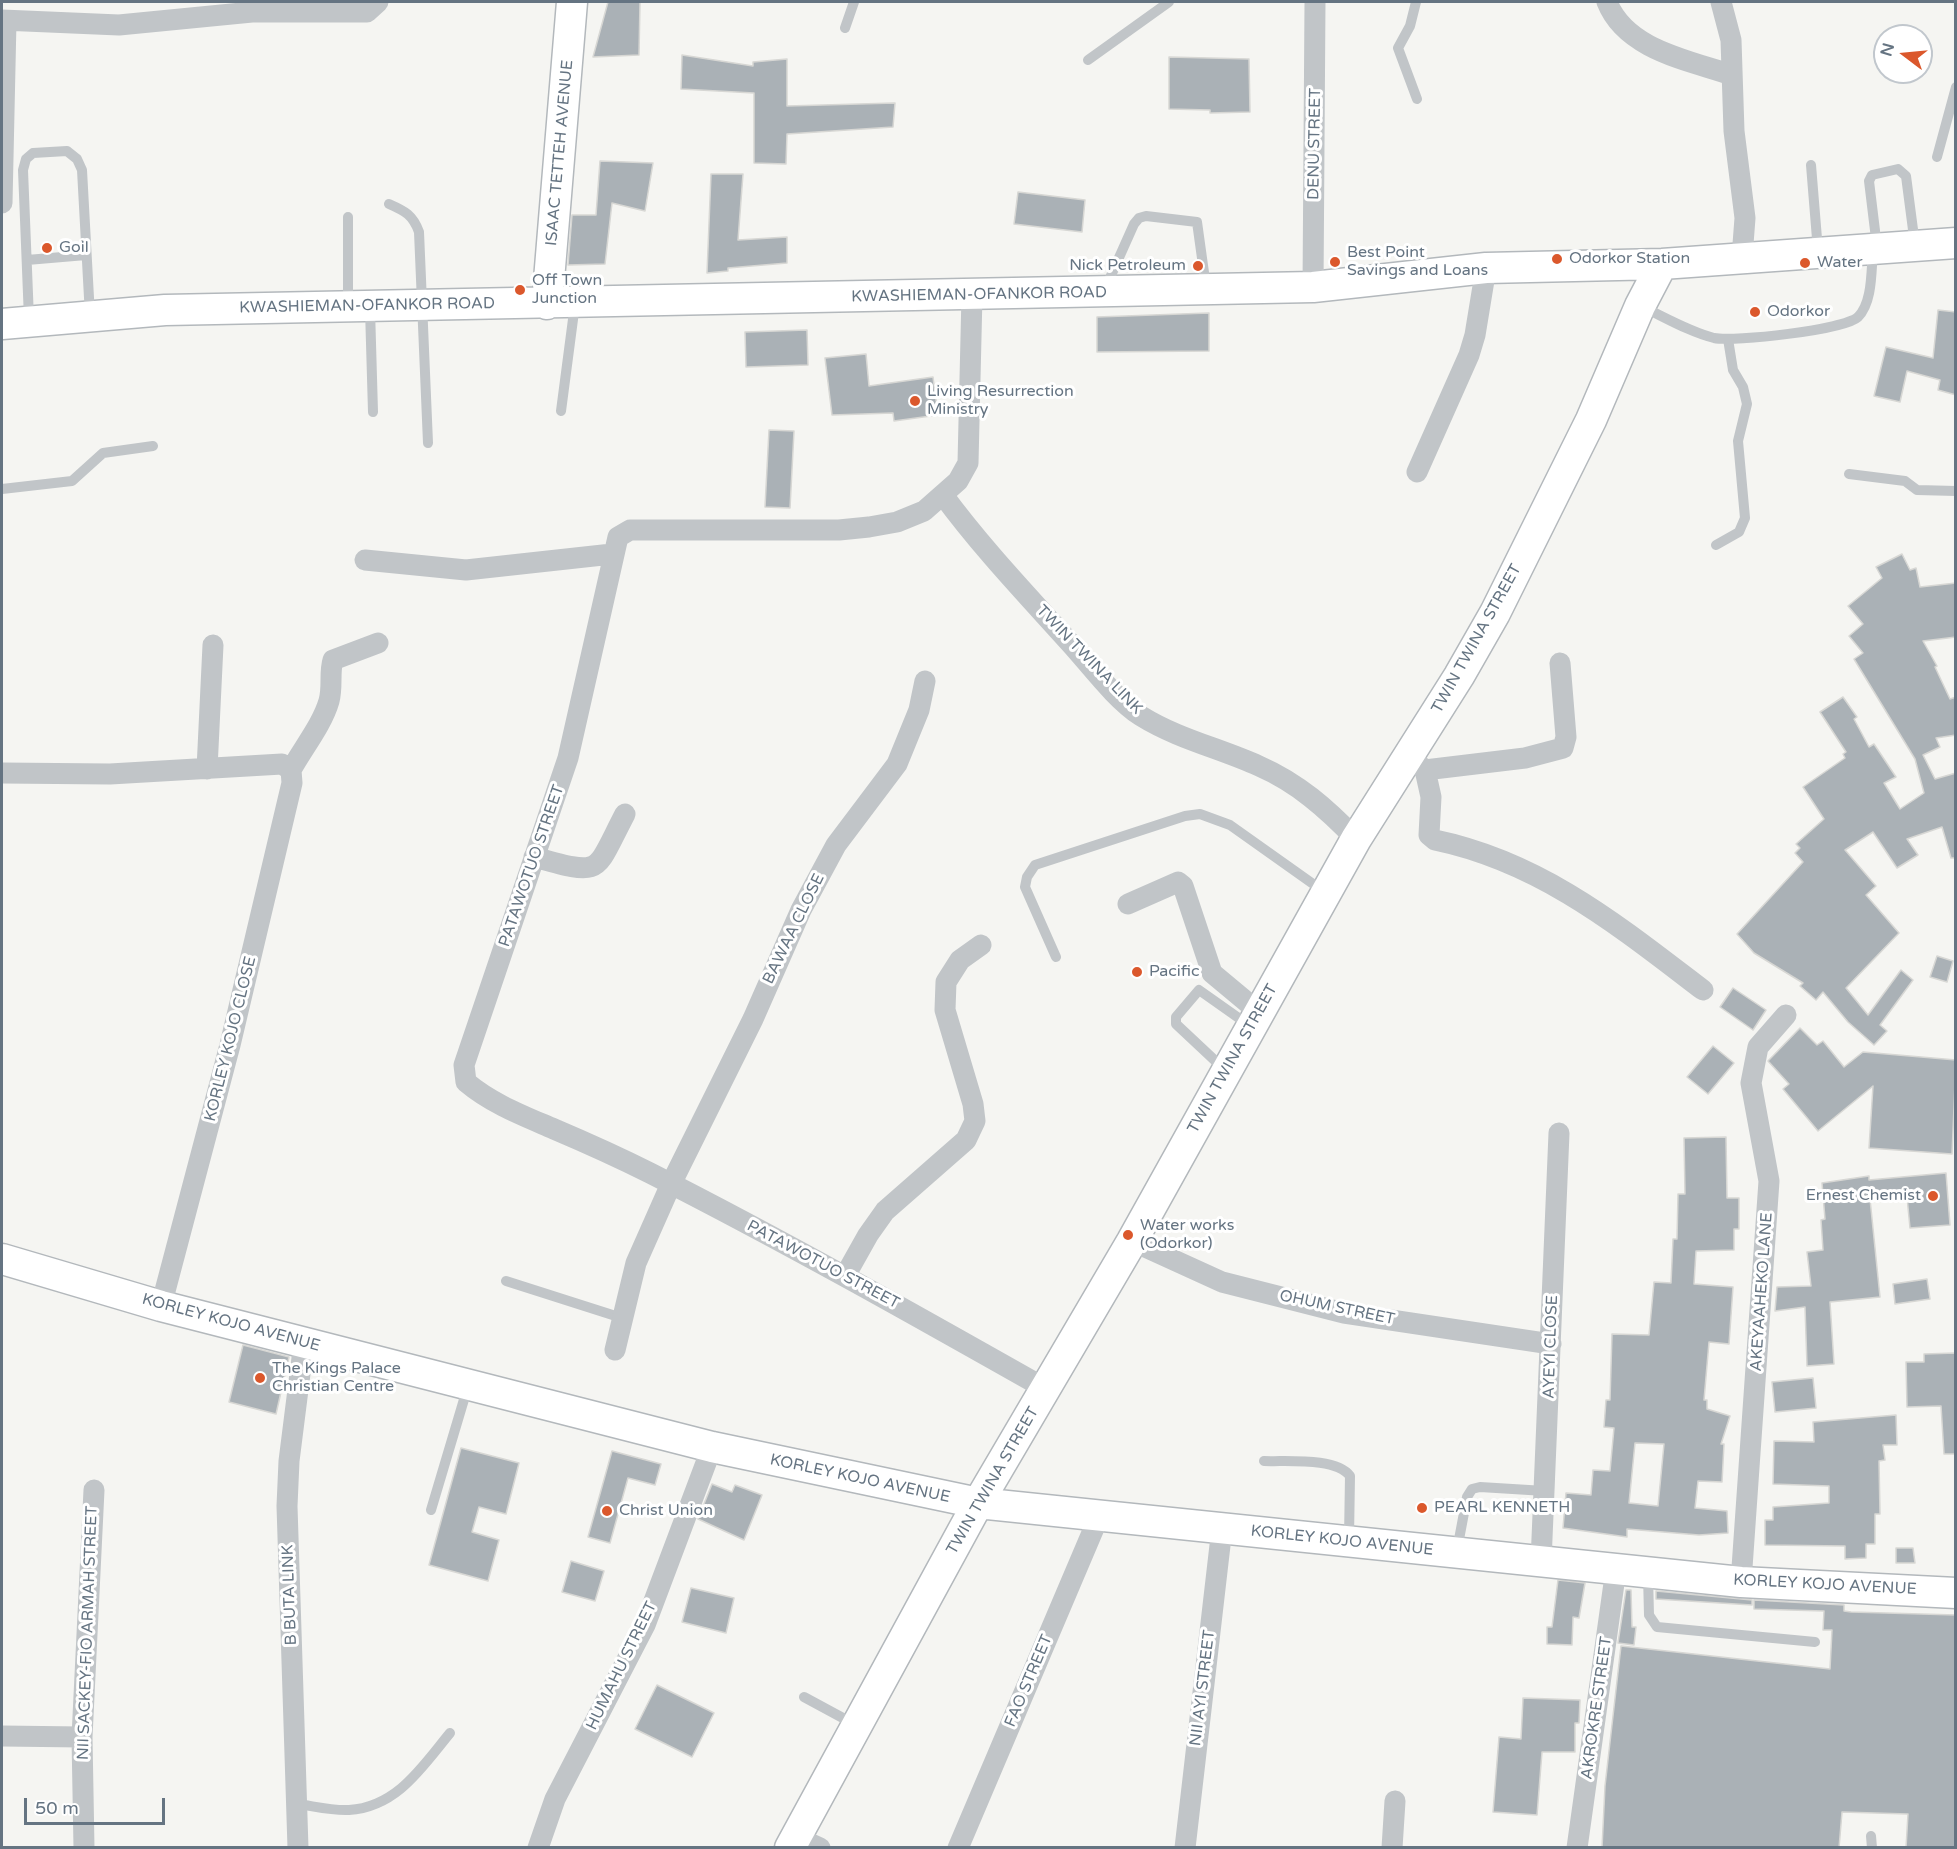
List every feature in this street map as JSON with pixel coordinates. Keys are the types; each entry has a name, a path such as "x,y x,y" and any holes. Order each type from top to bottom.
{"main road":[{"name":"ISAAC TETTEH AVENUE","path":"561,304 572,2"},
{"name":"KWASHIEMAN-OFANKOR ROAD","path":"15,322 165,310 359,305 561,304 1313,287 1486,268 1662,264 1818,251 1956,243"},
{"name":"TWIN TWINA STREET","path":"802,1844 857,1726 978,1503 1131,1241 1356,839 1417,764 1459,676 1522,560 1591,420 1640,306 1662,264"},
{"name":"KORLEY KOJO AVENUE","path":"2,1259 161,1306 712,1447 978,1503 1741,1582 1956,1593"}],"street":[{"name":"DENU STREET","path":"1313,287 1315,2"},
{"path":"1607,2 1612,15 1650,48 1732,75"},
{"path":"1721,2 1731,40 1734,131 1745,218 1742,257"},
{"path":"2,203 4,21 119,25 252,12 372,7"},
{"path":"1417,472 1469,355 1475,335 1486,268"},
{"name":"PATAWOTUO STREET","path":"972,295 968,463 958,482 924,511 897,522 838,530 630,530 618,537 612,554 568,758 464,1065 466,1082 478,1093 509,1110 613,1154 671,1184 845,1276 1046,1389"},
{"name":"TWIN TWINA LINK","path":"943,495 970,532 1096,672 1138,714 1167,732 1229,753 1291,782 1324,806 1356,839"},
{"path":"366,560 466,570 612,554"},
{"name":"KORLEY KOJO CLOSE","path":"161,1306 230,1045 292,783 291,770 329,702 332,685 330,670 333,660 378,643"},
{"path":"207,768 213,645"},
{"path":"1560,663 1566,737 1563,748 1525,758 1417,764 1431,797 1430,836 1435,840 1494,858 1548,879 1628,933 1703,990"},
{"name":"BAWAA CLOSE","path":"615,1350 636,1263 671,1184 753,1019 801,910 836,845 897,764 915,719 925,681"},
{"path":"2,773 110,774 282,764 291,770"},
{"path":"534,857 588,869 598,864 625,814"},
{"path":"1128,904 1178,882 1183,886 1212,973 1256,1020"},
{"path":"845,1276 868,1235 885,1211 966,1140 975,1121 973,1104 945,1010 945,1001 946,982 960,960 981,945"},
{"name":"AKEYAAHEKO LANE","path":"1741,1582 1769,1181 1751,1083 1758,1047 1786,1015"},
{"name":"AYEYI CLOSE","path":"1542,1562 1560,1132"},
{"name":"OHUM STREET","path":"1131,1241 1222,1282 1344,1313 1551,1344"},
{"name":"B BUTA LINK","path":"298,1848 287,1506 289,1461 304,1342"},
{"name":"HUMAHU STREET","path":"538,1848 555,1799 645,1625 712,1447"},
{"name":"NII SACKEY-FIO ARMAH STREET","path":"84,1848 82,1737 94,1490"},
{"name":"FAO STREET","path":"957,1848 1100,1514"},
{"name":"NII AYI STREET","path":"1185,1848 1222,1528"},
{"name":"AKROKRE STREET","path":"1577,1848 1616,1569"},
{"path":"2,1736 82,1737"},
{"path":"1392,1848 1395,1801"}],"lane":[{"path":"845,27 854,2"},
{"path":"1088,60 1169,2"},
{"path":"1416,2 1410,26 1398,48 1417,99"},
{"path":"1937,157 1956,87"},
{"path":"15,322 27,260 23,170 26,159 33,153 67,151 77,159 82,170 90,316"},
{"path":"1811,165 1818,251"},
{"path":"1640,306 1702,334 1728,339 1819,329 1849,322 1858,316 1865,304 1875,247 1869,181 1872,175 1898,169 1906,176 1915,245"},
{"path":"389,204 407,212 415,219 419,232 424,305 428,443"},
{"path":"1104,292 1134,224 1146,216 1197,222 1207,290"},
{"path":"348,217 373,412"},
{"path":"27,260 86,255"},
{"path":"561,304 561,411"},
{"path":"1716,545 1740,532 1745,518 1738,441 1747,404 1743,387 1733,370 1728,339"},
{"path":"2,489 72,481 103,453 153,446"},
{"path":"1849,474 1905,481 1917,489 1956,491"},
{"path":"1056,957 1026,886 1027,877 1035,865 1185,816 1200,814 1230,825 1326,893"},
{"path":"1226,1071 1176,1024 1176,1017 1199,990 1256,1020"},
{"path":"506,1281 622,1318"},
{"path":"432,1510 468,1384"},
{"path":"1264,1461 1328,1464 1346,1470 1350,1476 1348,1542"},
{"path":"1456,1553 1467,1497 1472,1489 1480,1486 1545,1491"},
{"path":"1648,1572 1649,1615 1657,1627 1815,1642"},
{"path":"804,1697 857,1726"},
{"path":"297,1804 348,1810 380,1803 405,1788 450,1733"}],"building":[{"path":"608,2 640,2 639,55 593,57"},
{"path":"682,55 753,66 753,62 787,59 787,106 895,103 893,127 787,134 786,164 754,163 754,93 681,89"},
{"path":"1169,57 1249,59 1250,112 1210,113 1210,110 1169,109"},
{"path":"600,161 653,163 645,211 612,203 605,264 568,265 572,215 596,215"},
{"path":"711,174 743,174 738,240 787,237 787,263 728,268 728,271 707,273"},
{"path":"1018,192 1085,200 1082,232 1014,224"},
{"path":"1938,310 1956,312 1956,395 1938,390 1940,380 1907,371 1900,402 1874,396 1886,347 1933,358"},
{"path":"1209,313 1209,351 1097,352 1097,317"},
{"path":"807,330 808,365 746,367 745,332"},
{"path":"866,354 869,386 933,377 938,415 894,421 893,413 832,415 825,358"},
{"path":"769,430 794,431 790,508 765,507"},
{"path":"1902,554 1910,570 1916,568 1920,587 1956,583 1956,637 1923,641 1937,666 1935,667 1950,699 1956,697 1956,735 1936,738 1940,747 1923,755 1935,779 1956,773 1956,858 1951,858 1942,827 1907,839 1918,855 1897,868 1873,832 1845,850 1876,886 1866,895 1899,933 1846,988 1868,1015 1901,970 1913,980 1880,1025 1887,1031 1874,1045 1848,1022 1823,992 1816,1000 1800,986 1803,983 1754,953 1737,934 1803,862 1795,853 1800,848 1796,844 1824,819 1803,787 1845,758 1843,754 1846,752 1820,712 1843,697 1857,717 1854,719 1869,747 1874,744 1896,777 1884,783 1900,809 1924,793 1915,759 1854,659 1863,653 1849,636 1863,624 1848,606 1882,578 1876,567"},
{"path":"1937,956 1953,961 1947,982 1930,977"},
{"path":"1733,988 1766,1010 1753,1030 1720,1007"},
{"path":"1800,1028 1817,1045 1823,1041 1844,1067 1863,1052 1956,1060 1952,1154 1869,1148 1873,1086 1818,1131 1783,1089 1789,1084 1768,1061"},
{"path":"1713,1046 1734,1063 1708,1094 1687,1077"},
{"path":"1726,1137 1727,1198 1739,1198 1739,1229 1734,1229 1734,1250 1696,1251 1694,1284 1733,1287 1729,1344 1709,1342 1704,1400 1707,1400 1707,1409 1730,1416 1721,1444 1724,1444 1722,1482 1698,1481 1695,1508 1727,1511 1728,1533 1699,1535 1627,1529 1627,1537 1563,1528 1566,1493 1591,1495 1593,1470 1610,1471 1614,1428 1604,1427 1606,1400 1610,1400 1612,1334 1649,1335 1654,1282 1671,1283 1673,1239 1677,1239 1678,1194 1685,1194 1684,1138","holes":["1635,1443 1664,1444 1658,1506 1629,1503"]},
{"path":"1946,1173 1950,1225 1910,1228 1907,1197 1870,1199 1880,1297 1830,1302 1834,1364 1807,1366 1805,1307 1775,1311 1777,1287 1811,1286 1807,1252 1823,1250 1821,1220 1825,1219 1822,1183 1869,1176 1869,1180"},
{"path":"1927,1279 1930,1299 1895,1304 1893,1284"},
{"name":"The Kings Palace Christian Centre","path":"243,1345 289,1357 276,1414 229,1402"},
{"path":"1956,1353 1956,1454 1944,1454 1941,1406 1907,1407 1906,1362 1924,1362 1924,1354"},
{"path":"1813,1378 1816,1408 1775,1412 1772,1382"},
{"path":"1896,1415 1897,1445 1883,1445 1885,1460 1879,1461 1880,1514 1875,1514 1875,1544 1866,1544 1866,1558 1845,1559 1845,1546 1765,1545 1765,1520 1773,1520 1773,1507 1829,1503 1829,1486 1773,1484 1774,1441 1814,1442 1813,1422"},
{"path":"461,1448 519,1463 506,1514 479,1507 472,1532 499,1540 488,1581 429,1565"},
{"name":"Christ Union","path":"612,1451 661,1464 655,1485 628,1478 610,1543 588,1537"},
{"path":"712,1484 732,1492 735,1485 762,1495 744,1540 698,1519"},
{"path":"1896,1548 1913,1548 1915,1563 1896,1563"},
{"path":"571,1561 604,1571 595,1601 562,1592"},
{"path":"1558,1580 1585,1583 1579,1618 1573,1617 1572,1645 1547,1644 1547,1627 1552,1627"},
{"path":"691,1588 734,1598 726,1633 682,1622"},
{"path":"1626,1590 1631,1590 1632,1627 1636,1627 1634,1645 1618,1643"},
{"path":"1656,1591 1752,1600 1752,1605 1656,1599"},
{"path":"1754,1600 1844,1605 1844,1611 1851,1612 1956,1615 1956,1848 1906,1848 1908,1814 1842,1812 1839,1848 1602,1848 1605,1786 1621,1646 1830,1669 1832,1630 1823,1630 1824,1611 1754,1609"},
{"path":"657,1685 714,1713 692,1757 635,1729"},
{"path":"1523,1698 1580,1700 1579,1723 1575,1723 1575,1752 1542,1752 1537,1815 1493,1812 1499,1737 1521,1739"}],"place":[{"name":"Goil","path":"47,248"},
{"name":"Odorkor Station","path":"1557,259"},
{"name":"Best Point Savings and Loans","path":"1335,262"},
{"name":"Water","path":"1805,263"},
{"name":"Nick Petroleum","path":"1198,266"},
{"name":"Off Town Junction","path":"520,290"},
{"name":"Odorkor","path":"1755,312"},
{"name":"Living Resurrection Ministry","path":"915,401"},
{"name":"Pacific","path":"1137,972"},
{"name":"Ernest Chemist","path":"1933,1196"},
{"name":"Water works (Odorkor)","path":"1128,1235"},
{"name":"The Kings Palace Christian Centre","path":"260,1378"},
{"name":"PEARL KENNETH","path":"1422,1508"},
{"name":"Christ Union","path":"607,1511"}]}
